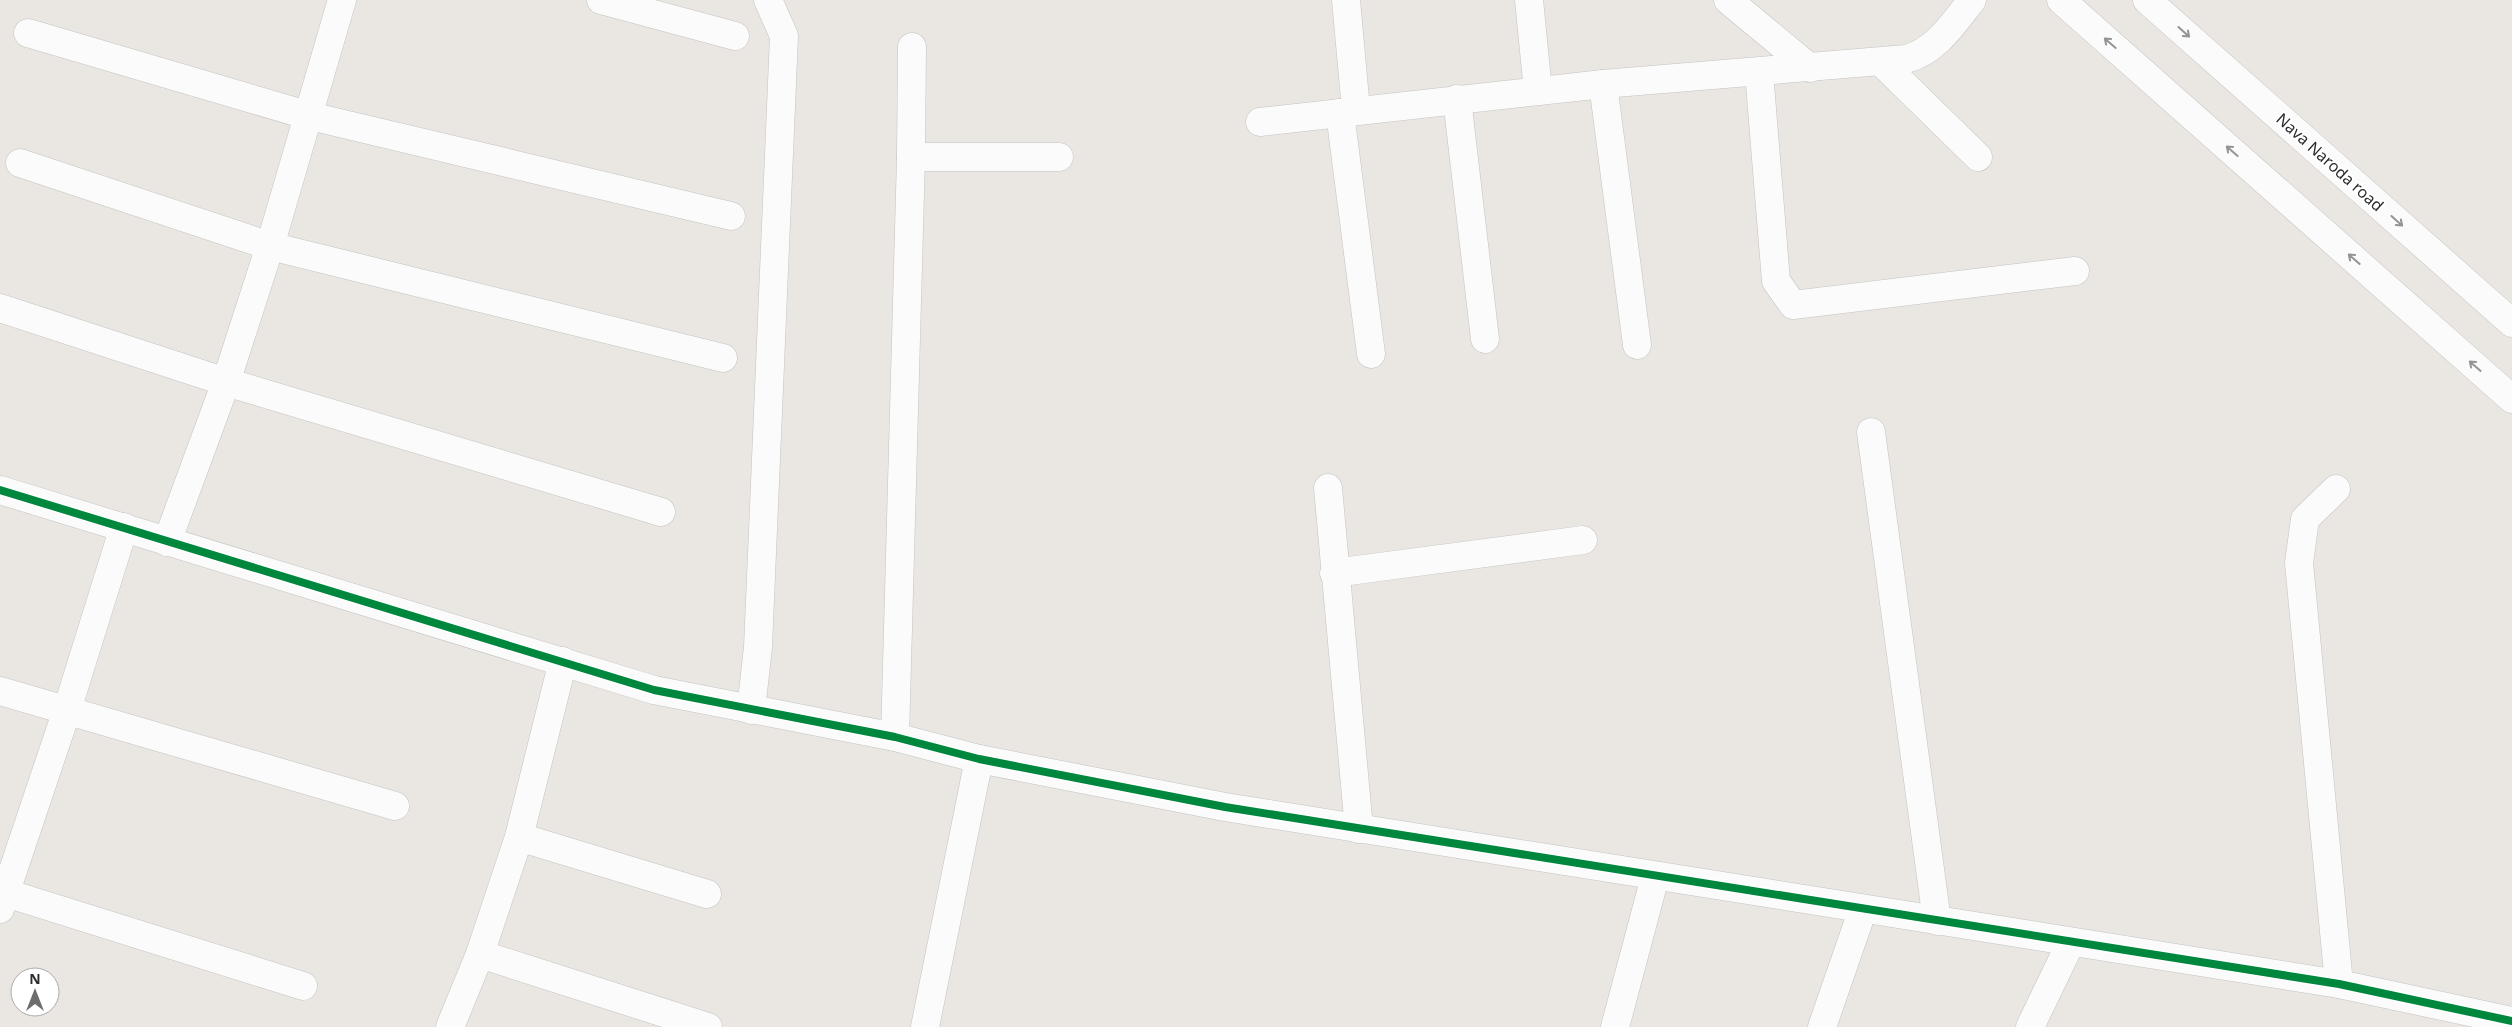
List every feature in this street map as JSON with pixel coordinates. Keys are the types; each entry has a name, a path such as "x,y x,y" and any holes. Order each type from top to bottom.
{"street":[{"path":"167,542 226,382 270,246 310,116 342,0"},
{"path":"600,0 735,36"},
{"path":"751,710 758,647 784,36 768,0"},
{"path":"1346,0 1348,111 1371,354"},
{"path":"1529,0 1538,91"},
{"path":"1728,0 1810,68"},
{"path":"1260,122 1604,84 1882,63 1920,55 1932,48 1972,0"},
{"path":"2061,0 2512,399"},
{"name":"Nava Naroda road","path":"2147,0 2512,323"},
{"path":"28,34 310,116 731,216"},
{"path":"895,737 911,157 912,48"},
{"path":"1882,63 1978,157"},
{"path":"1759,72 1776,281 1793,305 2075,271"},
{"path":"1604,84 1636,345"},
{"path":"1457,99 1485,339"},
{"path":"911,157 1059,158"},
{"path":"20,163 270,246 723,358"},
{"path":"0,308 226,382 661,512"},
{"path":"1871,432 1937,921"},
{"path":"1328,488 1334,573 1359,829"},
{"path":"2336,489 2305,519 2298,562 2339,984"},
{"path":"0,490 654,690 895,737 979,759 1225,807 2339,984 2512,1021"},
{"path":"124,527 67,710 2,898 303,986"},
{"path":"1334,573 1583,540"},
{"path":"450,1027 480,954 519,837 563,661"},
{"path":"0,691 395,806"},
{"path":"925,1027 979,759"},
{"path":"519,837 707,894"},
{"path":"1615,1027 1655,876"},
{"path":"1822,1027 1864,910"},
{"path":"2030,1027 2071,942"},
{"path":"480,954 708,1027"}],"cycle path":[{"path":"0,490 654,690 895,737 979,759 1225,807 2339,984 2512,1021"}]}
